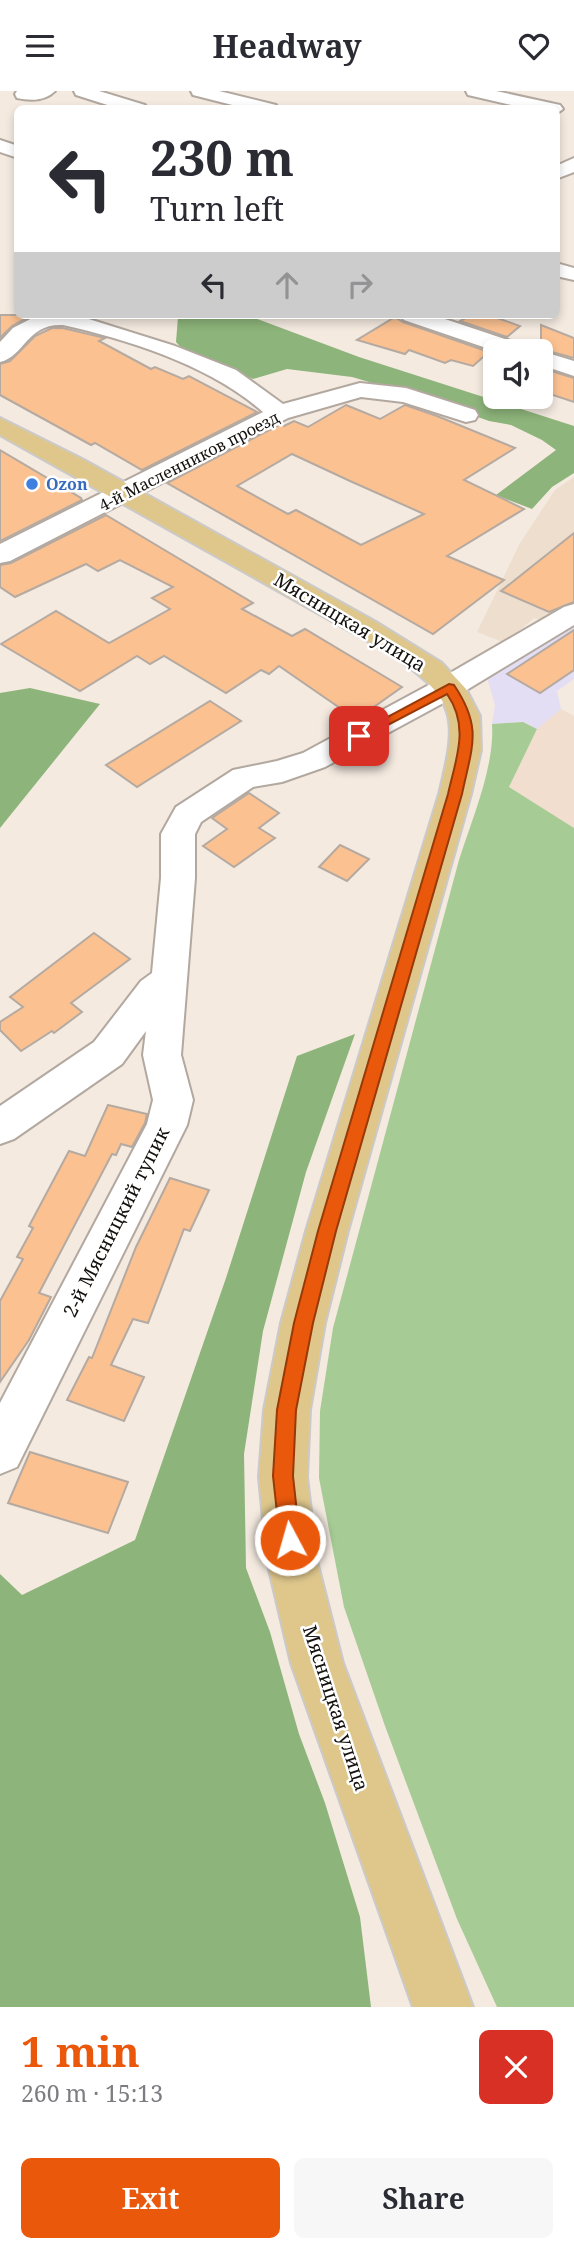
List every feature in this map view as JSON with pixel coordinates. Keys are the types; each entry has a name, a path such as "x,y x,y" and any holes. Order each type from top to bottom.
{"main road":[{"name":"Мясницкая улица","path":"0,425 126,493 396,647 431,670 449,687 467,720 464,753 455,794 327,1231 303,1323 287,1410 283,1476 292,1561 317,1663 443,2007"}],"street":[{"path":"23,94 32,96 47,91"},
{"path":"82,91 126,105"},
{"path":"474,91 537,105"},
{"path":"206,92 255,105"},
{"path":"0,355 20,333 49,319"},
{"path":"73,319 135,341 177,352 228,375 258,394 279,413"},
{"path":"424,319 483,339"},
{"path":"553,362 574,369"},
{"name":"4-й Масленников проезд","path":"0,555 279,413 360,390 406,395 466,415"},
{"name":"2-й Мясницкий тупик","path":"0,1451 167,1125 173,1100 162,1055 178,878 178,834 188,815 244,778 282,771 314,761 449,687 574,613"},
{"path":"0,1127 108,1053 154,991 170,980"}],"shaded area":[{"path":"574,477 574,594 541,620 534,618 505,643 477,632 520,543 555,490"},
{"path":"574,621 574,679 557,691 561,709 537,729 523,722 492,724 495,705 488,681 491,672"},
{"path":"561,709 574,716 574,828 509,787 537,729"}],"green space":[{"path":"178,319 258,319 359,357 483,397 483,409 521,409 574,426 574,473 552,487 532,509 496,495 556,450 511,425 489,421 431,400 352,377 287,369 253,379 185,352 176,342"},
{"path":"30,688 100,704 0,828 0,693"},
{"path":"523,722 537,729 509,787 574,828 574,2007 497,2007 457,1919 344,1607 319,1478 320,1411 333,1328 459,860 486,775 492,724"},
{"path":"355,1034 306,1172 263,1331 244,1454 246,1568 270,1632 299,1734 325,1803 360,1917 371,2007 0,2007 0,1574 22,1595 135,1540 226,1278 297,1056"}],"building":[{"path":"0,315 14,315 14,319 25,319 12,326 0,338"},
{"path":"392,319 398,319 483,350 483,357 473,366 451,360 445,363 409,350 405,354 357,340"},
{"path":"500,319 520,326 507,337 460,321"},
{"path":"541,325 574,338 574,358 553,352 553,339 541,339"},
{"path":"52,328 105,338 99,341 151,369 155,367 183,379 189,376 257,412 142,470 0,395 0,364 10,361 35,336"},
{"path":"553,372 574,378 574,402 553,395"},
{"path":"346,405 380,419 405,405 515,448 464,480 524,509 447,556 504,580 433,634 167,483 281,424 284,426 294,421 308,427","holes":["292,454 424,514 361,545 296,510 288,514 237,486"]},
{"path":"0,450 81,498 82,500 0,541"},
{"path":"106,515 253,603 242,609 292,636 305,629 402,687 371,709 368,707 353,717 279,666 269,674 261,670 226,693 164,656 150,664 137,656 80,691 1,644 56,611 109,643 170,609 152,598 173,587 120,560 98,571 86,564 15,597 0,587 0,565 11,563"},
{"path":"574,533 574,602 549,612 501,591"},
{"path":"574,630 574,670 540,693 507,674"},
{"path":"210,701 241,721 137,787 106,765"},
{"path":"249,793 279,813 259,828 275,838 234,867 203,846 227,829 212,818"},
{"path":"340,845 369,859 347,881 319,867"},
{"path":"94,933 130,959 71,1003 82,1012 54,1033 52,1031 21,1051 0,1030 0,1022 23,1007 10,997"},
{"path":"108,1105 147,1114 145,1123 132,1147 121,1144 116,1155 112,1154 39,1293 51,1297 29,1340 0,1382 0,1301 23,1259 17,1257 33,1228 29,1226 69,1151 85,1156"},
{"path":"170,1178 209,1190 190,1231 184,1229 148,1323 133,1319 111,1365 144,1377 124,1421 67,1400 89,1357 92,1358 136,1247"},
{"path":"30,1452 128,1482 108,1533 8,1503"}],"place":[{"name":"Ozon","path":"32,484"}],"route":[{"path":"290,1540 283,1476 287,1410 303,1323 327,1231 455,794 467,740 467,720 449,687 359,736"}]}
